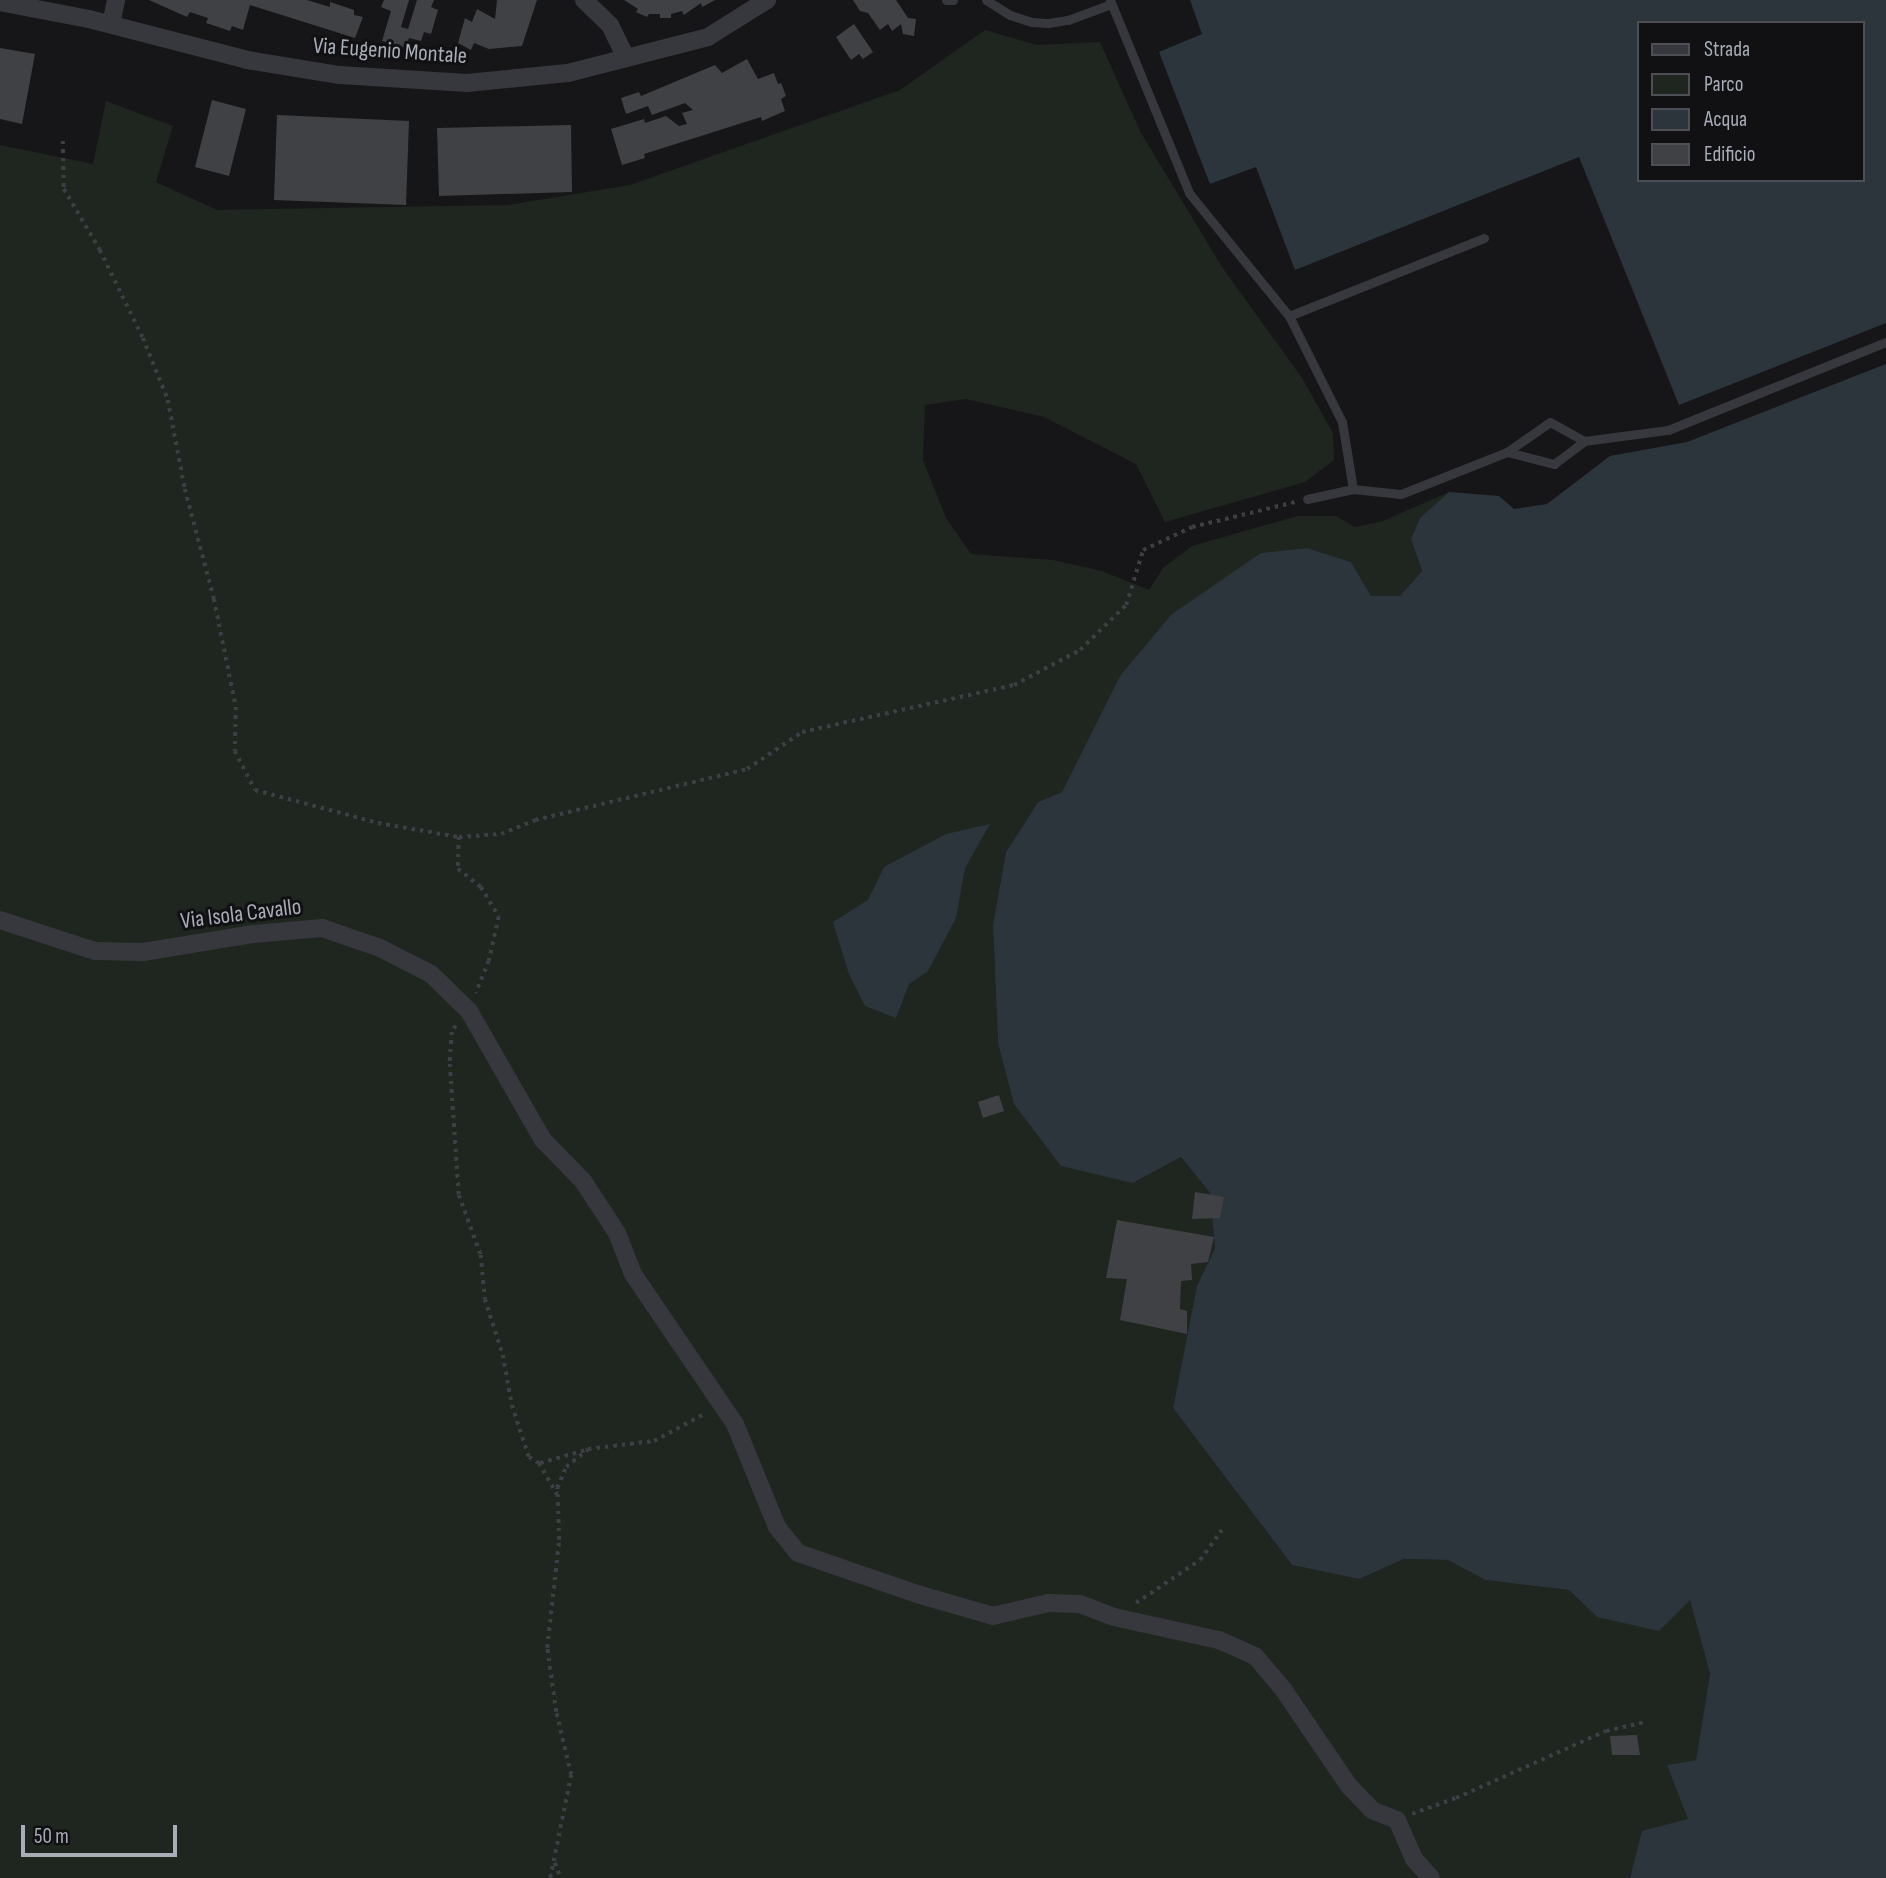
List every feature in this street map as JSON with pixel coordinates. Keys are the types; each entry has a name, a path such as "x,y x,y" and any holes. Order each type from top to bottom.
{"street":[{"path":"111,24 116,0"},
{"path":"584,0 610,25 626,58"},
{"name":"Via Eugenio Montale","path":"0,2 36,3 247,60 353,76 467,83 568,73 708,37 767,0"},
{"name":"Via Isola Cavallo","path":"0,920 95,951 143,952 253,934 322,929 380,947 431,974 469,1011 543,1140 583,1181 617,1233 633,1274 735,1424 777,1527 798,1553 917,1594 993,1616 1048,1603 1080,1604 1114,1617 1219,1640 1255,1656 1283,1689 1349,1786 1372,1810 1397,1820"},
{"path":"1397,1820 1414,1859 1431,1878"}],"lane":[{"path":"946,0 953,0"},
{"path":"986,0 1010,15 1032,22 1048,23 1068,20 1111,2 1189,193 1289,316 1342,422 1353,489"},
{"path":"1289,316 1484,237"},
{"path":"1507,452 1554,464 1584,440 1668,430 1886,342"},
{"path":"1307,499 1353,489 1401,494 1507,452 1550,422 1584,440"}],"path":[{"path":"63,141 64,189 100,250 143,338 168,400 185,489 214,599 236,707 235,751 255,790 378,823 459,836 501,834 535,820 747,769 802,732 1014,685 1080,650 1126,605 1143,550 1192,527 1307,499"},
{"path":"459,836 458,869 481,887 499,917 489,961 469,1011 452,1032 450,1065 459,1195 481,1255 485,1299 503,1355 512,1405 529,1457 539,1463 557,1494"},
{"path":"539,1463 588,1449 654,1441 720,1403"},
{"path":"550,1878 571,1775 556,1712 547,1648 559,1540 557,1494 566,1468 588,1449"},
{"path":"1114,1617 1200,1560 1222,1530"},
{"path":"1397,1820 1456,1798 1606,1731 1645,1722"},
{"path":"554,1861 561,1878"}],"green space":[{"path":"985,30 1037,45 1100,42 1141,133 1222,267 1302,378 1333,433 1334,460 1305,482 1165,522 1136,464 1044,417 966,399 925,405 923,460 946,518 971,554 1053,560 1102,571 1149,590 1163,568 1192,546 1298,516 1336,516 1355,527 1383,521 1449,492 1420,519 1411,539 1422,571 1400,596 1371,596 1351,562 1307,548 1261,553 1120,676 1062,792 1038,802 1006,852 993,925 998,1043 1133,1183 1181,1157 1210,1193 1215,1248 1197,1287 1173,1408 1292,1565 1359,1579 1404,1559 1448,1560 1485,1580 1569,1590 1597,1617 1690,1599 1710,1674 1696,1760 1667,1765 1689,1819 1629,1875 1630,1878 0,1878 0,145 93,164 106,101 173,126 156,182 217,210 508,205 630,185 900,90"}],"water":[{"path":"1190,0 1886,0 1886,323 1679,405 1579,157 1295,270 1256,167 1210,184 1159,52 1202,34"},
{"path":"1886,364 1886,1878 1630,1878 1642,1831 1688,1819 1667,1765 1696,1760 1710,1674 1690,1600 1659,1631 1597,1617 1569,1590 1485,1580 1448,1560 1404,1559 1359,1579 1292,1565 1173,1408 1197,1286 1215,1248 1210,1193 1181,1157 1133,1183 1061,1166 1014,1104 998,1043 993,925 1006,852 1038,802 1062,792 1120,676 1172,614 1261,553 1307,548 1351,562 1371,596 1400,596 1422,571 1411,539 1420,518 1449,492 1499,496 1514,509 1547,504 1610,456 1687,442"},
{"path":"990,824 965,868 956,918 928,971 909,984 896,1018 865,1006 849,974 833,922 868,900 884,867 946,834"}],"building":[{"path":"149,0 307,0 330,7 330,2 354,10 354,15 363,17 355,38 250,5 243,30 232,26 230,31 206,23 208,18 190,12 187,17"},
{"path":"384,0 409,0 401,27 408,29 417,0 434,0 431,7 438,10 431,34 424,32 421,41 409,38 406,48 382,41 391,11 381,7"},
{"path":"497,0 537,0 522,46 489,49 474,43 471,50 458,43 465,18 472,22 477,9 495,19"},
{"path":"624,0 715,0 702,7 701,3 684,15 682,11 671,14 671,18 660,18 660,14 649,14 647,17 636,12 638,9"},
{"path":"853,0 896,0 908,18 916,19 914,36 903,34 901,24 892,31 888,24 880,30 868,13 860,11"},
{"path":"854,24 873,52 863,59 859,54 851,60 836,37"},
{"path":"0,48 35,54 22,124 0,119"},
{"path":"747,59 758,79 774,73 786,96 781,99 785,111 762,121 761,117 644,154 645,158 622,165 611,129 644,119 645,123 666,116 679,126 687,124 682,113 693,110 685,103 652,115 648,106 626,114 621,98 639,92 641,96 715,65 722,73"},
{"path":"212,100 246,109 229,176 195,167"},
{"path":"277,115 409,121 406,205 274,200"},
{"path":"571,125 572,192 439,196 437,128"},
{"path":"999,1095 1004,1111 983,1118 978,1102"},
{"path":"1195,1192 1224,1197 1220,1218 1192,1219"},
{"path":"1117,1220 1214,1237 1208,1262 1191,1264 1192,1280 1181,1281 1180,1309 1187,1311 1187,1334 1120,1320 1127,1279 1106,1278"},
{"path":"1637,1735 1640,1755 1612,1755 1610,1736"}]}
